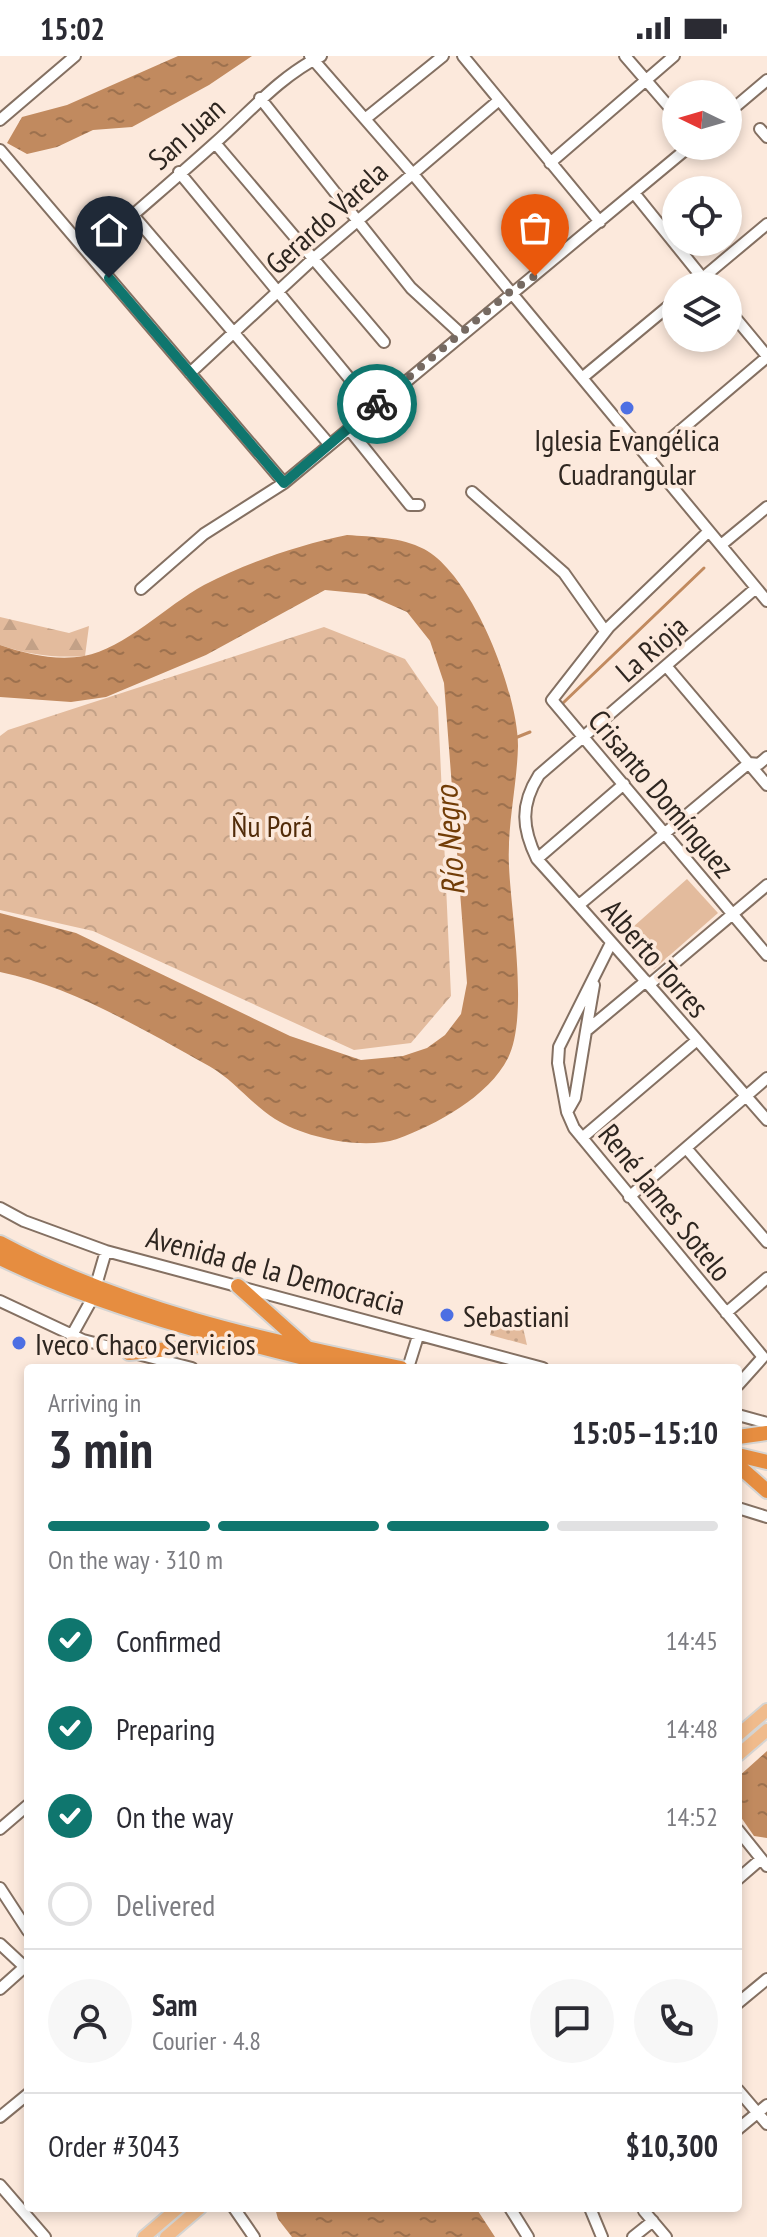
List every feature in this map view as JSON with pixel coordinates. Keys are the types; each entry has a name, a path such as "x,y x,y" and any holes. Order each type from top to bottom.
{"highway":[{"path":"0,1243 93,1293 310,1350 381,1364"},
{"path":"0,1258 236,1342 327,1364"},
{"path":"238,1286 310,1350"},
{"path":"129,1353 236,1342"},
{"path":"742,1436 767,1433"},
{"path":"742,1464 767,1462"},
{"path":"742,1465 767,1476"},
{"path":"742,1467 767,1491"}],"main road":[{"path":"742,1732 767,1710"},
{"path":"742,1752 767,1730"},
{"path":"144,2237 173,2212"},
{"path":"166,2237 195,2212"}],"street":[{"path":"0,120 75,56"},
{"path":"365,119 443,56"},
{"path":"463,56 600,222"},
{"path":"625,56 662,99"},
{"path":"550,163 674,56"},
{"path":"315,57 767,601"},
{"name":"San Juan","path":"89,254 215,143 260,98 315,57"},
{"path":"742,101 767,80"},
{"path":"260,98 411,288 461,334"},
{"name":"Gerardo Varela","path":"190,373 314,258 498,101"},
{"path":"215,143 384,342"},
{"path":"0,150 284,483"},
{"path":"141,589 204,534 284,483 511,291 535,276 673,160"},
{"path":"179,172 373,407"},
{"path":"634,193 693,272"},
{"path":"133,215 329,444"},
{"path":"715,272 767,224"},
{"path":"582,378 662,312"},
{"path":"648,458 767,357 742,326"},
{"path":"349,429 414,505"},
{"path":"472,492 564,573 605,631 709,531"},
{"path":"721,545 767,507"},
{"name":"La Rioja","path":"524,817 525,802 539,775 756,588"},
{"name":"Crisanto Domínguez","path":"605,631 552,700 767,955"},
{"path":"667,667 767,785"},
{"path":"579,905 668,834 749,763 759,764 767,757"},
{"path":"537,859 624,784"},
{"name":"Alberto Torres","path":"524,817 528,841 537,859 649,982 696,1041 767,1120"},
{"path":"586,1031 767,885"},
{"path":"567,1112 575,1098 596,974 611,943"},
{"name":"René James Sotelo","path":"596,974 559,1047 558,1063 567,1112 582,1138 629,1197 763,1357 742,1381"},
{"path":"582,1138 696,1041"},
{"path":"629,1197 767,1078"},
{"path":"686,1148 767,1242"},
{"name":"Avenida de la Democracia","path":"0,1208 24,1221 106,1251 527,1364"},
{"path":"72,1335 93,1293 106,1251"},
{"path":"726,1313 767,1278"},
{"path":"0,1301 72,1335 175,1364"},
{"path":"409,1364 418,1336"},
{"path":"754,1420 767,1411"},
{"path":"742,1416 767,1423"},
{"path":"742,1509 767,1517"},
{"path":"0,1829 24,1808"},
{"path":"742,1835 764,1863 742,1877"},
{"path":"0,1888 24,1925"},
{"path":"0,1944 24,1964"},
{"path":"0,1989 24,1969"},
{"path":"742,2000 767,1979"},
{"path":"742,2095 767,2124"},
{"path":"0,2117 24,2097"},
{"path":"742,2126 767,2105"},
{"path":"0,2185 45,2237"},
{"path":"237,2212 254,2237"},
{"path":"512,2212 528,2237"},
{"path":"592,2212 602,2237"},
{"path":"648,2212 666,2237"},
{"path":"633,2237 653,2221"}],"green space":[{"path":"0,617 69,633 89,626 85,656 42,655 0,645"},
{"name":"Ñu Porá","path":"324,627 405,659 438,707 451,996 411,1043 354,1050 93,931 0,910 0,736 8,730"},
{"path":"687,879 718,913 654,969 624,935"},
{"path":"497,1310 516,1316 524,1330 527,1345 490,1335"}],"water":[{"path":"178,56 252,56 209,85 132,127 93,130 57,147 27,154 7,143 22,117 67,105"},
{"path":"347,535 387,538 415,545 442,563 459,583 489,637 501,667 516,723 518,746 509,851 518,991 514,1040 508,1058 488,1085 460,1108 397,1139 368,1143 318,1137 287,1126 266,1113 218,1072 134,1025 54,988 0,972 0,913 76,933 290,1036 361,1060 403,1056 427,1048 445,1035 461,1014 467,983 444,683 430,641 407,612 366,594 325,590 206,655 106,697 71,702 0,697 0,645 52,657 99,652 130,636 204,585 274,555"},
{"path":"767,1751 767,1838 754,1836 742,1819 742,1773"},
{"path":"276,2212 479,2212 495,2237 292,2237"}],"waterway":[{"path":"563,703 704,568"},
{"path":"515,738 530,732"}],"way so far":[{"path":"377,404 511,291 535,276"}],"place":[{"name":"Iglesia Evangélica Cuadrangular","path":"627,408"},
{"name":"Sebastiani","path":"447,1315"},
{"name":"Iveco Chaco Servicios","path":"19,1343"}],"route":[{"path":"109,278 284,483 377,404"}],"water label":[{"name":"Río Negro","path":"449,841"}]}
